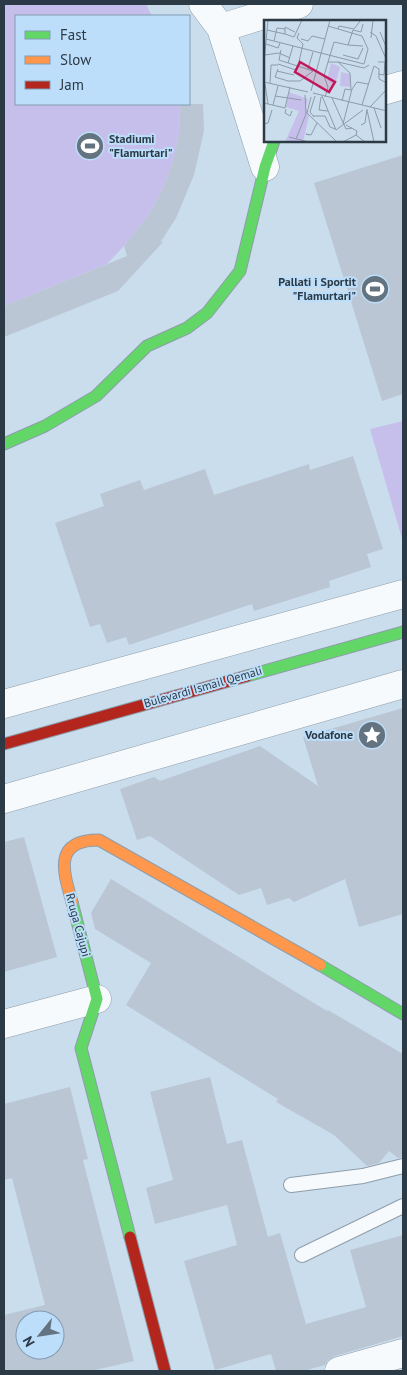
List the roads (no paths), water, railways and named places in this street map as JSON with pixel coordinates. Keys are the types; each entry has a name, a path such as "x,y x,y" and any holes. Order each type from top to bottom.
{"street":[{"path":"203,4 221,28 265,167"},
{"path":"221,28 299,4"},
{"path":"387,90 403,85"},
{"path":"4,444 45,426 96,396 147,346 187,328 207,313 240,271 265,167 274,142"},
{"path":"4,704 403,594"},
{"name":"Bulevardi Ismail Qemali","path":"4,744 403,632"},
{"path":"4,799 403,684"},
{"name":"Rruga Cajupi","path":"97,999 63,869 65,856 69,850 74,845 87,839 99,840 111,846 403,1014"},
{"path":"4,1024 97,999"},
{"path":"81,1048 97,999"},
{"path":"70,1007 165,1371"},
{"path":"340,1371 403,1353"}],"lane":[{"path":"291,1184 363,1176 403,1166"},
{"path":"302,1255 403,1206"}],"place":[{"name":"Stadiumi \"Flamurtari\"","path":"90,146"},
{"name":"Pallati i Sportit \"Flamurtari\"","path":"375,289"},
{"name":"Vodafone","path":"372,735"}]}
